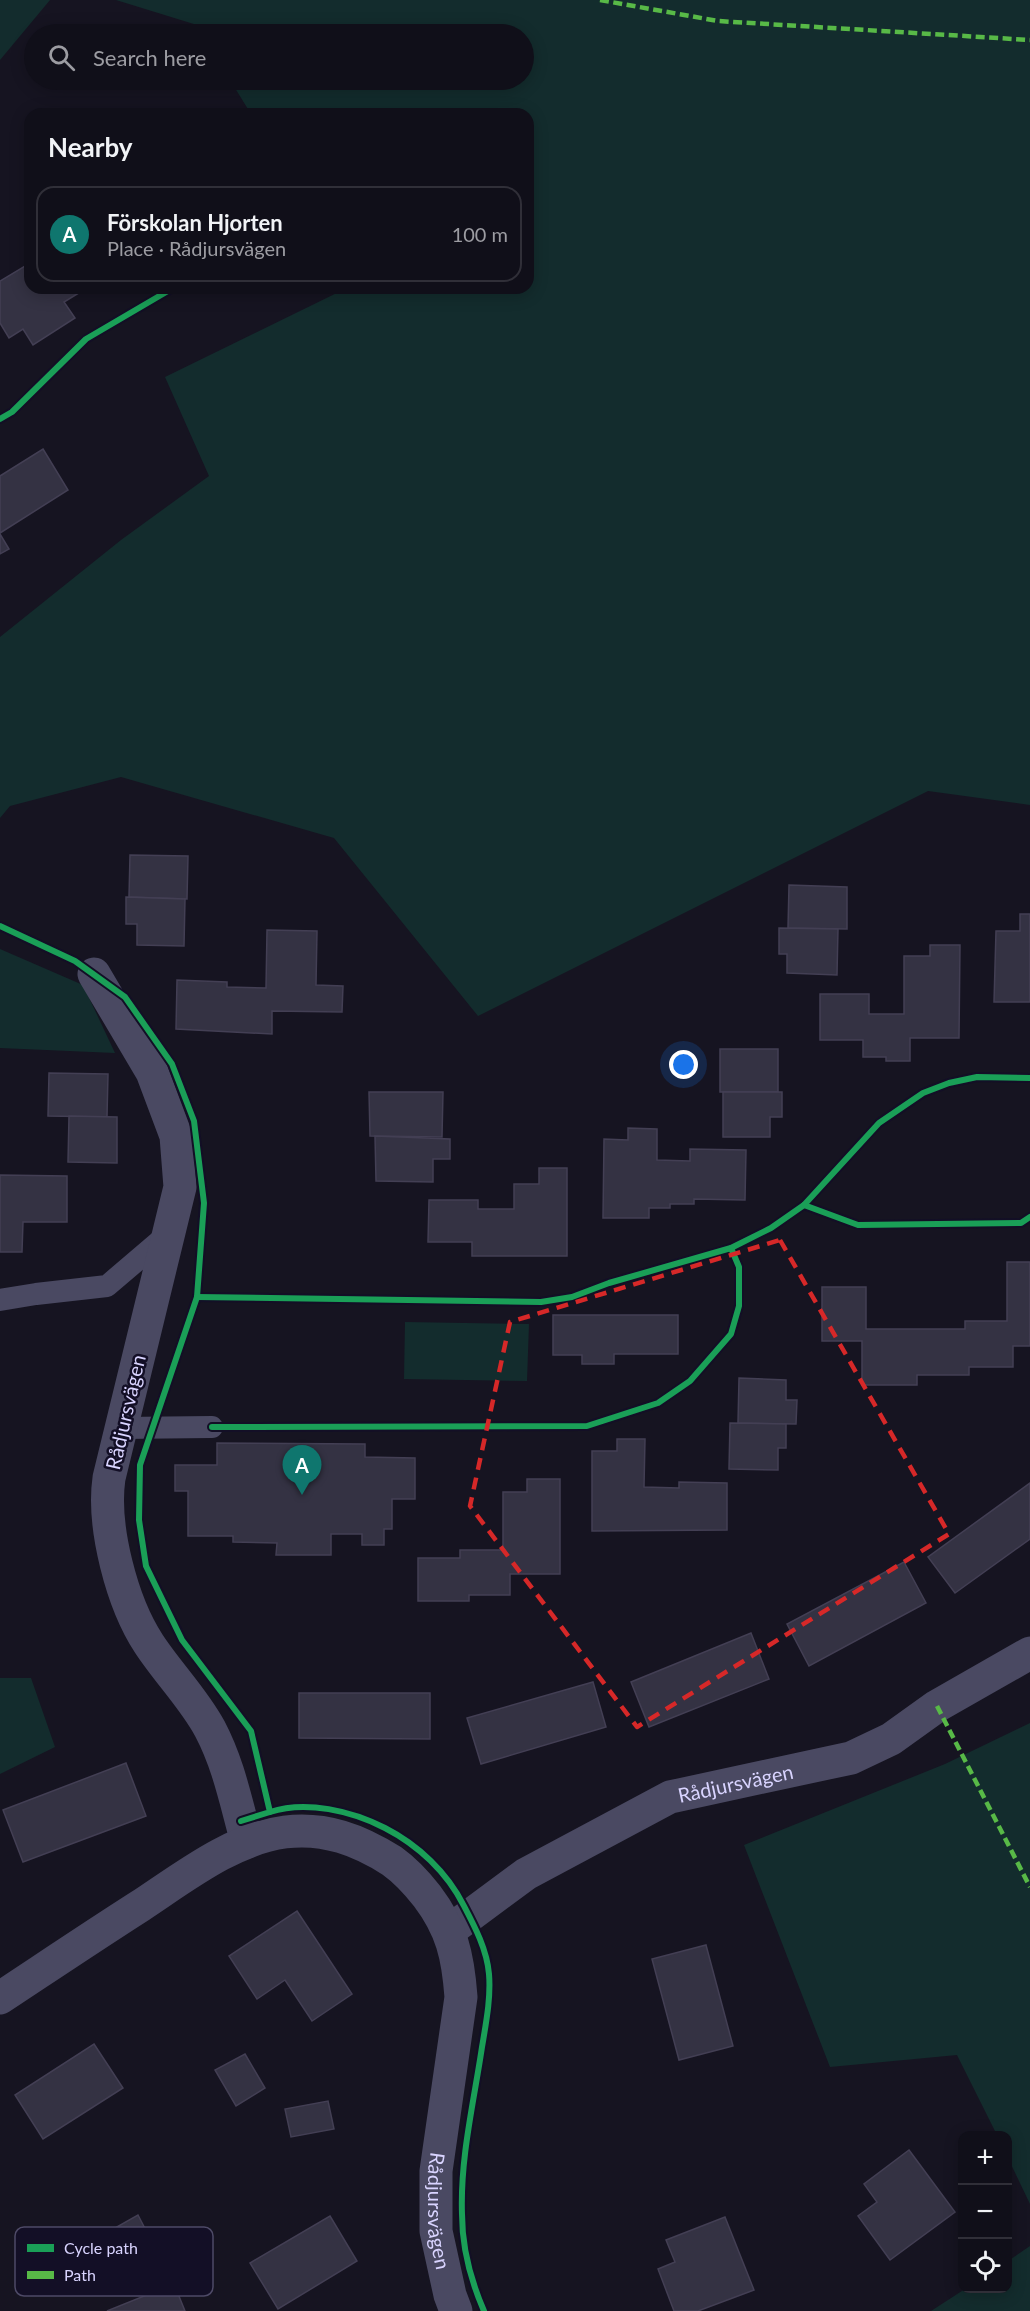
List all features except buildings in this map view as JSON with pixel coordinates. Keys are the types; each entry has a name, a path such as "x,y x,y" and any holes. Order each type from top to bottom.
{"street":[{"name":"Rådjursvägen","path":"94,974 152,1072 176,1136 180,1187 108,1488 111,1541 126,1599 148,1642 214,1736 224,1757 247,1842"},
{"name":"Rådjursvägen","path":"449,1931 526,1874 670,1797 851,1758 891,1739 937,1706 1030,1653"},
{"name":"Rådjursvägen","path":"0,1998 191,1872 264,1835 309,1831 350,1838 401,1867 413,1878 440,1914 449,1931 459,1970 461,1997 436,2171 436,2231 450,2295 456,2311"}],"lane":[{"path":"0,1300 36,1293 107,1286 169,1233"},
{"path":"121,1428 212,1427"}],"highlighted area":[{"path":"780,1240 949,1534 637,1727 470,1506 510,1322"}],"green space":[{"path":"0,0 50,0 30,24 24,24 24,31 0,60"},
{"path":"116,0 1030,0 1030,805 928,791 478,1016 334,838 121,777 10,806 0,818 0,637 121,540 209,476 165,377 335,294 534,294 534,108 247,108 236,90 534,90 534,24 194,24"},
{"path":"0,949 83,985 115,1053 0,1048"},
{"path":"405,1322 529,1324 527,1381 404,1379"},
{"path":"0,1678 31,1678 55,1747 0,1774"},
{"path":"1030,1723 1030,2204 1012,2166 1012,2131 995,2131 957,2055 830,2067 744,1845 945,1764"},
{"path":"1030,2246 1030,2311 931,2311 959,2293 1012,2293 1012,2258"}],"marked path":[{"path":"600,0 718,21 1030,40"},
{"path":"937,1706 1030,1887"}],"cycle path":[{"path":"0,419 12,412 86,339 163,294"},
{"path":"0,926 75,961 125,997 172,1064 194,1121 204,1203 197,1297 140,1465 139,1520 146,1566 182,1640 251,1731 270,1812 241,1821"},
{"path":"197,1297 541,1302 572,1297 609,1283 731,1248 771,1228 804,1205 879,1123 923,1093 949,1083 977,1077 1030,1078"},
{"path":"804,1205 858,1225 1021,1223 1030,1217"},
{"path":"212,1427 587,1426 658,1403 690,1381 731,1334 739,1306 739,1267 731,1248"},
{"path":"270,1812 299,1807 329,1809 372,1822 397,1835 420,1851 449,1882 480,1939 488,1965 489,2001 465,2151 462,2214 468,2263 484,2311"}],"place":[{"name":"Förskolan Hjorten","path":"302,1495"}]}
